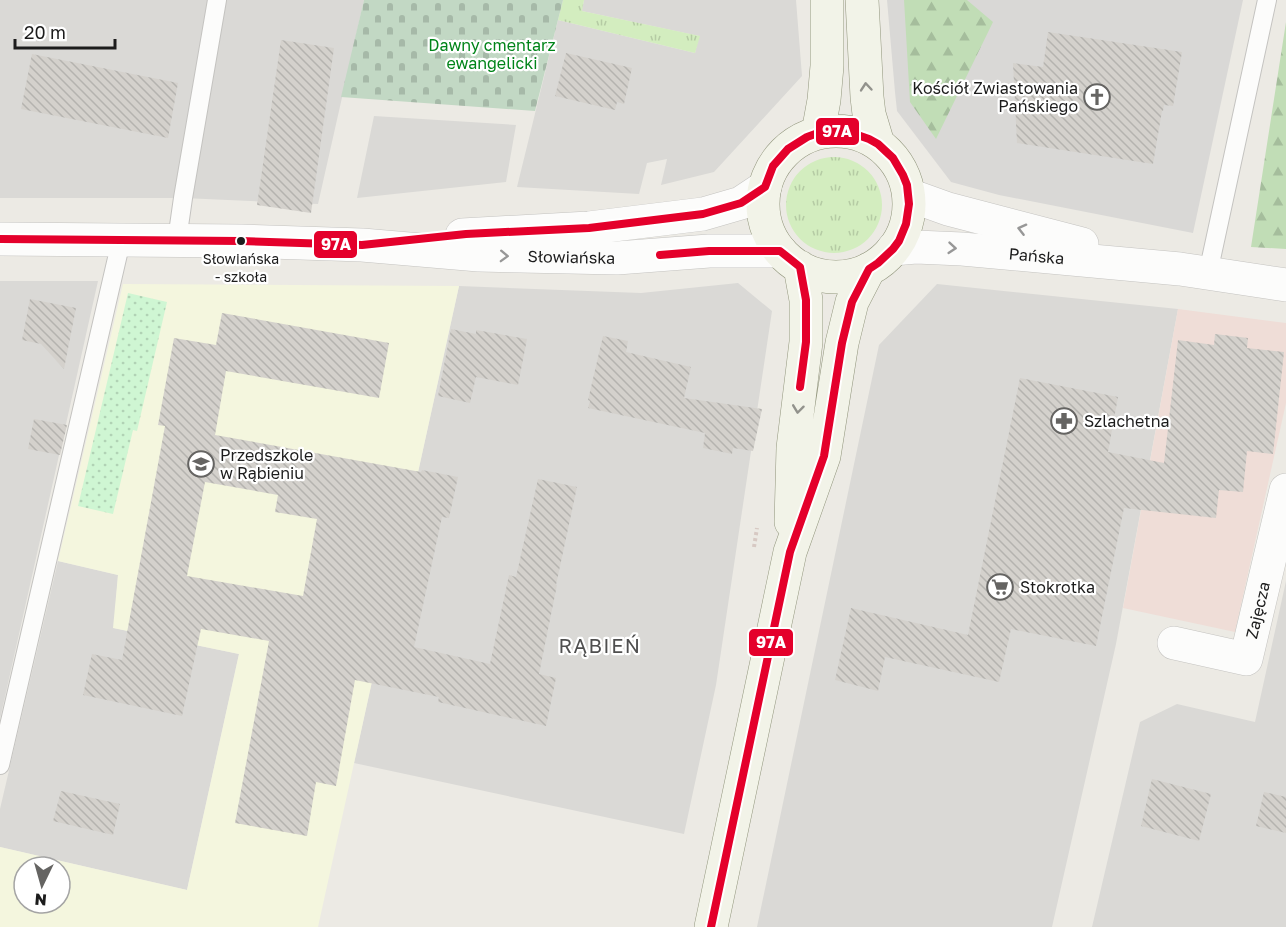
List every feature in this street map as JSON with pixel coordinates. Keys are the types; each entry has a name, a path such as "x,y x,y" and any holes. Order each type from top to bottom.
{"main road":[{"path":"818,133 827,66 827,0"},
{"path":"862,0 867,97 869,114 878,144"},
{"path":"711,927 790,552 824,456 842,343 852,302 881,259 899,241 906,224 909,204 909,195 903,175 893,158 869,139 849,132 828,131 807,137 788,149 773,166 765,187 764,214 772,240 790,259 809,271 829,276 839,277 860,273 881,259"},
{"path":"790,259 806,300 806,342 793,448 790,552"}],"street":[{"name":"Słowiańska","path":"362,245 466,234 589,228 703,214 741,203 765,187"},
{"name":"Pańska","path":"909,195 948,209 1194,271"},
{"name":"Słowiańska","path":"0,238 362,245 479,255 617,258 709,251 790,259"},
{"name":"Pańska","path":"881,259 916,247 938,247 1194,271 1286,285"},
{"name":"Zajęcza","path":"1174,643 1246,659 1286,490"}],"lane":[{"path":"177,240 217,0"},
{"path":"1194,271 1267,0"},
{"path":"0,765 121,241"}],"path":[{"path":"754,547 757,524"}],"shaded area":[{"path":"0,0 364,0 318,204 183,198 0,198"},
{"path":"584,0 796,0 802,76 714,172 661,185 667,159 647,163 639,194 517,187 558,20 695,53 699,36 582,11"},
{"path":"887,0 1243,0 1193,233 999,195 951,182 897,111"},
{"path":"374,116 516,125 506,182 357,198"},
{"path":"0,281 98,281 0,719"},
{"path":"738,283 772,311 716,685 684,834 354,763 459,286 641,293"},
{"path":"123,284 459,286 318,927 0,927 0,847 35,855 12,855 12,915 72,915 72,864 187,890 239,654 113,628 118,575 58,561"},
{"path":"937,284 1178,309 1116,644 1052,927 757,927 879,345"},
{"path":"1178,309 1286,323 1286,403 1235,632 1123,608"},
{"path":"58,561 118,575 114,628 239,654 187,890 72,864 72,855 35,855 0,847 0,809"},
{"path":"1286,581 1286,927 1092,927 1140,722 1177,704 1255,722"}],"green space":[{"name":"Dawny cmentarz ewangelicki","path":"364,0 563,0 535,111 341,97"},
{"path":"563,0 584,0 582,11 700,36 695,53 558,20"},
{"path":"904,0 967,0 993,22 936,139 910,102"},
{"path":"1286,22 1286,249 1251,247"},
{"path":"834,157 852,160 868,171 879,187 882,205 879,223 868,239 852,250 834,253 816,250 800,239 789,223 786,205 789,187 800,171 816,160"},
{"path":"128,293 167,302 137,431 133,430 113,514 78,506"}],"building":[{"name":"Kościół Zwiastowania Pańskiego","path":"1048,32 1182,52 1173,106 1164,105 1153,164 1017,143 1013,63 1043,67"},
{"path":"281,40 334,48 311,213 257,205"},
{"path":"566,53 632,68 624,104 617,102 615,110 555,96"},
{"path":"32,54 178,83 168,138 21,109"},
{"path":"30,299 76,308 64,369 41,344 22,340"},
{"path":"222,313 389,343 379,398 226,371 215,435 458,477 449,518 442,517 414,647 490,664 509,575 516,577 538,479 577,487 539,674 556,678 546,726 438,702 439,697 355,680 336,786 316,782 307,836 235,823 269,641 201,629 182,716 83,695 92,654 122,660 165,426 158,425 174,338 216,345","holes":["205,482 278,495 275,512 317,519 303,596 187,576"]},
{"path":"451,329 476,334 476,330 527,339 518,385 476,377 470,403 438,396"},
{"path":"1215,334 1248,338 1247,348 1284,352 1273,454 1247,451 1243,492 1219,490 1216,518 1124,508 1096,646 1011,629 999,682 885,657 878,691 835,680 851,608 968,635 1020,378 1118,397 1108,452 1164,463 1178,340 1214,345"},
{"path":"603,336 628,341 626,352 691,367 684,398 762,409 753,451 733,448 732,454 703,448 705,433 588,408"},
{"path":"34,419 67,425 60,455 28,449"},
{"path":"1152,779 1211,794 1199,841 1141,826"},
{"path":"61,791 120,804 113,835 53,821"},
{"path":"1264,792 1286,797 1286,833 1256,826"}],"transit line":[{"name":"97A","path":"0,239 241,241 362,245 466,234 589,228 703,214 741,203 765,187 773,166 788,149 818,133 849,132 878,144 893,158 907,185 909,204 906,224 893,249 869,269 852,302 842,343 824,456 790,552 711,927"},
{"name":"97A","path":"660,255 709,251 780,251 800,267 806,300 806,342 800,387"}],"place":[{"name":"Kościół Zwiastowania Pańskiego","path":"1097,97"},
{"name":"Słowiańska - szkoła","path":"241,241"},
{"name":"Szlachetna","path":"1064,421"},
{"name":"Przedszkole w Rąbieniu","path":"201,464"},
{"name":"Stokrotka","path":"1000,587"}],"district":[{"name":"RĄBIEŃ","path":"600,646"}]}
